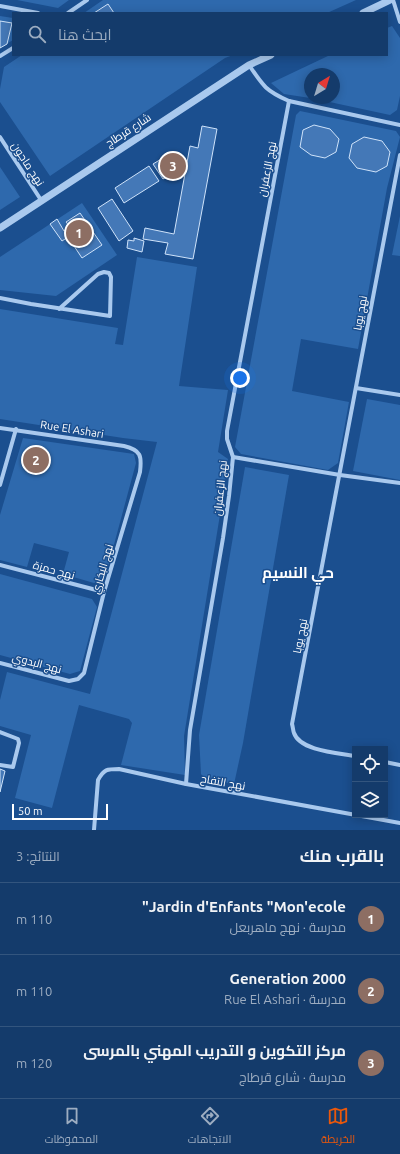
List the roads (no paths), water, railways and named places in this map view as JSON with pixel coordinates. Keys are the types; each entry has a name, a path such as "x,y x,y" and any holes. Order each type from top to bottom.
{"street":[{"path":"69,12 87,0"},
{"path":"364,12 375,3 391,0 400,22"},
{"path":"0,6 33,12"},
{"path":"0,56 12,49"},
{"name":"شارع قرطاج","path":"0,228 249,65 269,56"},
{"path":"249,65 262,85 273,94 289,101 400,125"},
{"name":"نهج الزعفران","path":"186,784 190,730 223,538 233,457 227,439 227,431 289,101"},
{"name":"نهج ماجون","path":"0,137 41,200"},
{"name":"نهج يوبا","path":"352,755 314,748 303,744 294,735 292,724 400,155"},
{"path":"0,298 59,309 110,316 111,277 109,273 104,272 98,274 59,309"},
{"path":"356,388 400,396"},
{"name":"Rue El Ashari","path":"0,428 16,429 124,446 133,448 138,453"},
{"path":"0,485 16,429"},
{"name":"نهج البخاري","path":"69,681 78,679 84,673 104,592 140,472 141,460 138,453"},
{"path":"233,457 340,475 400,483"},
{"name":"نهج حمزة","path":"0,565 104,592"},
{"name":"نهج البدوي","path":"0,665 69,681"},
{"path":"0,732 14,736 18,739 19,743 13,767 0,765"},
{"path":"388,763 400,765"},
{"name":"نهج التفاح","path":"94,830 98,780 102,772 108,769 400,823"}],"place":[{"name":"مركز التكوين و التدريب المهني بالمرسى","path":"173,166"},
{"name":"Jardin d'Enfants \"Mon'ecole\"","path":"79,233"},
{"name":"Generation 2000","path":"36,460"}],"district":[{"name":"حي النسيم","path":"298,573"}]}
